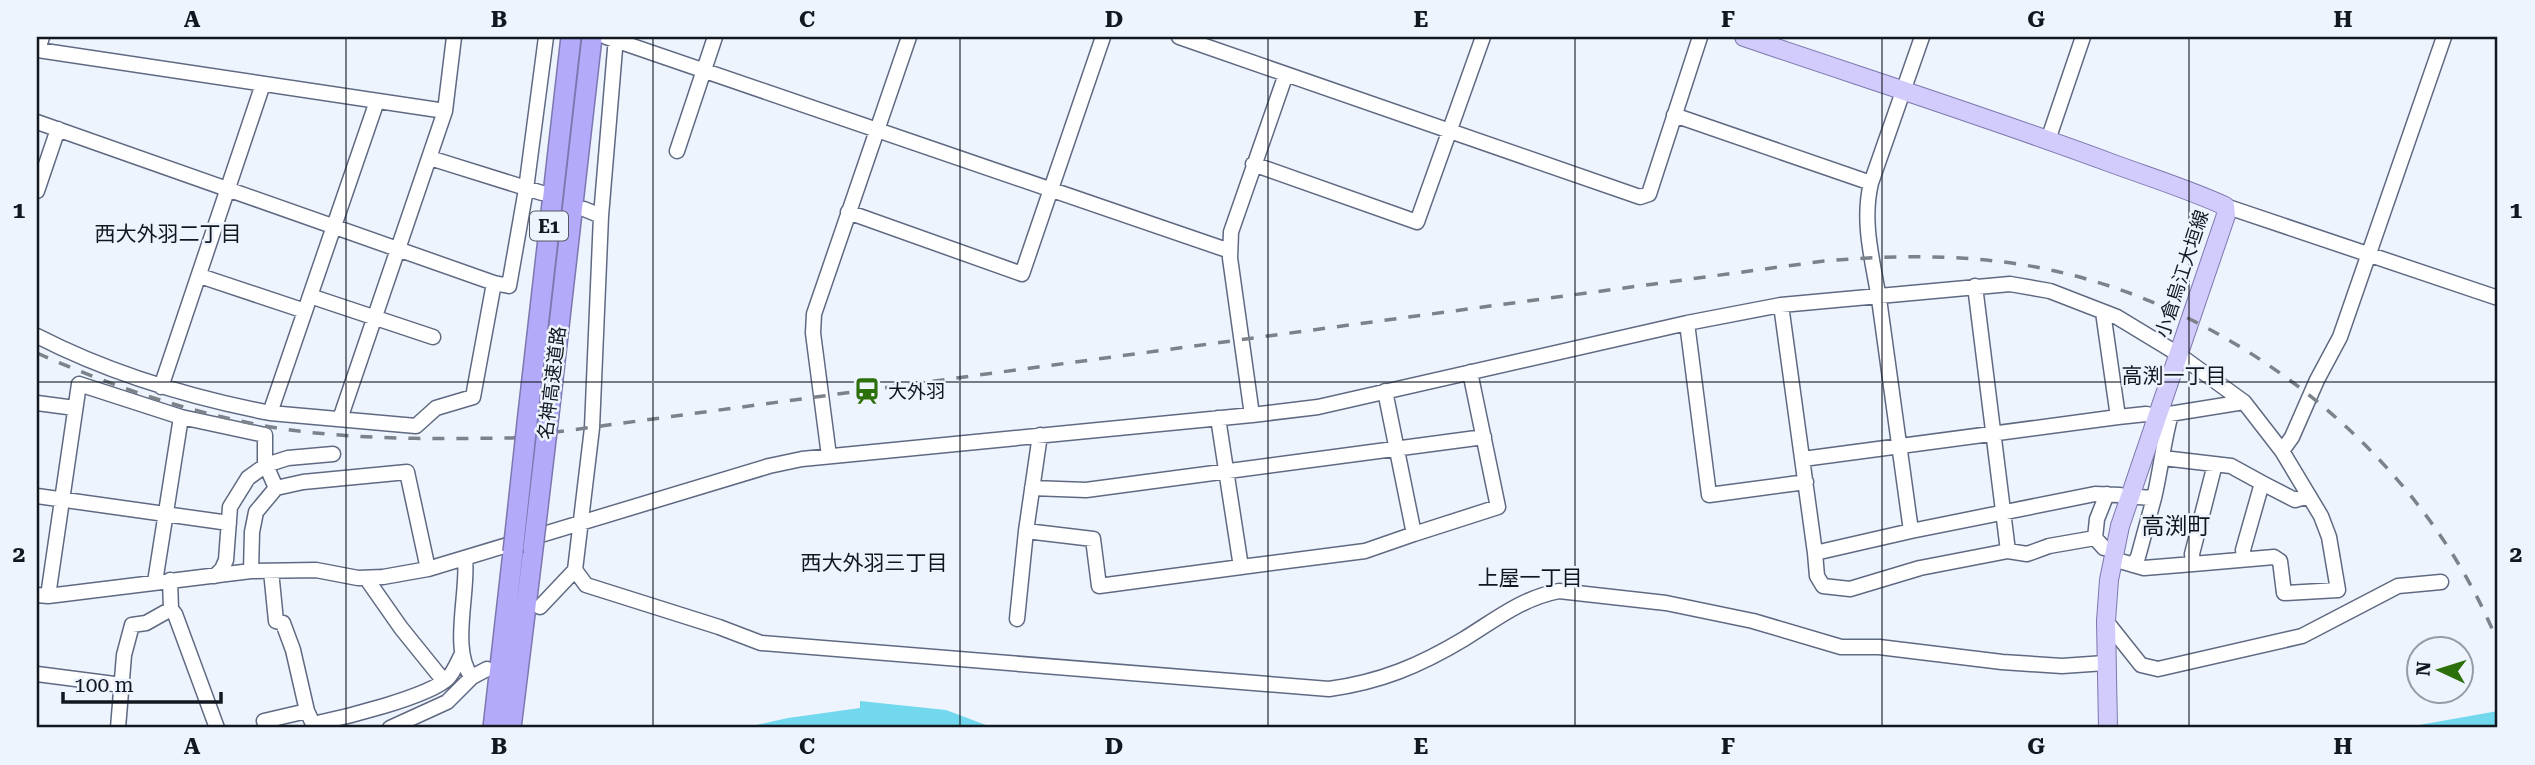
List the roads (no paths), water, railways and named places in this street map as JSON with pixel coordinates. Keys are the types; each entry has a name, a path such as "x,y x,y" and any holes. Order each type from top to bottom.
{"highway":[{"name":"名神高速道路","path":"511,728 523,550 528,414 571,37"},
{"name":"名神高速道路","path":"493,728 549,414 592,37"}],"main road":[{"name":"小倉烏江大垣線","path":"1744,37 2048,140 2197,193 2225,206 2226,215 2178,354 2164,415 2120,526 2109,580 2106,621 2108,728"}],"street":[{"path":"42,37 37,50 445,111"},
{"path":"340,419 445,111 454,37"},
{"path":"37,122 494,284 509,286 526,188 546,37"},
{"path":"677,151 715,37"},
{"path":"830,456 813,333 814,314 909,37"},
{"path":"848,212 1022,274 1103,37"},
{"path":"1179,37 1640,197 1649,194 1700,37"},
{"path":"1253,164 1417,222 1483,37"},
{"path":"1911,531 1870,255 1866,202 1922,37"},
{"path":"2048,140 2083,37"},
{"path":"2282,452 2292,437 2317,380 2340,337 2444,37"},
{"path":"540,607 575,570 592,416 601,216 613,38 1049,191 1230,251"},
{"path":"1252,415 1235,299 1230,251 1231,232 1286,74"},
{"path":"161,387 263,84"},
{"path":"270,413 377,102"},
{"path":"1674,115 1871,183"},
{"path":"37,191 58,130"},
{"path":"430,158 542,193"},
{"path":"2225,206 2498,298"},
{"path":"584,209 601,216"},
{"path":"200,275 305,311"},
{"path":"37,336 80,358 205,400 270,413 416,426 436,408 473,397 494,284"},
{"path":"276,488 266,465 265,435 181,417 79,384 62,500 43,596 244,572 316,570 358,579 428,569 769,466 802,459 1318,407 1687,323 1781,305 2010,284 2050,291 2117,317 2178,354 2244,402 2282,452 2321,516 2329,537 2338,590 2284,593 2280,561 2274,556 2144,568 2127,563 2138,557 2154,498 2163,458 2161,452 2164,415"},
{"path":"1975,286 2008,551"},
{"path":"310,296 433,337"},
{"path":"1781,305 1817,576 1823,586 1850,589 1920,568 2008,551 2027,554 2049,546 2099,543 2097,519 2114,494 2095,494 1815,553"},
{"path":"2103,312 2118,417"},
{"path":"1687,323 1709,495 1806,482"},
{"path":"1026,531 1093,539 1099,586 1365,551 1498,507 1470,372"},
{"path":"1385,391 1414,534"},
{"path":"37,402 75,408"},
{"path":"1803,459 2118,417 2164,415 2244,402"},
{"path":"181,417 166,514 162,581 217,728"},
{"path":"1218,418 1241,567"},
{"path":"1017,619 1040,435"},
{"path":"1032,488 1086,490 1484,437"},
{"path":"215,576 226,559 230,508 248,478 266,465 288,458 333,454"},
{"path":"2163,458 2231,466 2295,500 2309,496"},
{"path":"2193,564 2192,554 2216,464"},
{"path":"244,572 256,512 276,488 303,482 407,472 428,569"},
{"path":"2244,558 2243,550 2262,483"},
{"path":"37,496 229,523"},
{"path":"2138,497 2154,498"},
{"path":"465,558 462,654 467,671 472,677"},
{"path":"575,570 586,585 761,643 1329,688 1363,685 1409,669 1462,640 1523,601 1559,591 1666,603 1753,621 1841,647 1879,648 2105,669"},
{"path":"271,571 276,621 283,623 293,650 307,711 313,724 349,717 428,689 448,678 462,654"},
{"path":"366,578 401,628 443,680"},
{"path":"2106,621 2141,665 2158,669 2302,636 2398,586 2441,582"},
{"path":"118,728 124,654 132,625 146,623 171,609"},
{"path":"390,728 447,702 472,677 486,669"},
{"path":"37,674 122,685"},
{"path":"264,721 307,711"}],"water":[{"path":"860,701 946,710 994,728 743,728 788,718 860,708"},
{"path":"2498,711 2498,728 2402,728"}],"railway":[{"path":"37,353 154,398 277,428 365,437 512,438 1824,261 1905,257 2014,263 2114,288 2185,317 2252,354 2315,400 2372,452 2423,511 2465,575 2498,643"}],"place":[{"name":"大外羽","path":"867,391"}],"district":[{"name":"西大外羽二丁目","path":"168,234"},
{"name":"高渕一丁目","path":"2174,376"},
{"name":"高渕町","path":"2176,526"},
{"name":"西大外羽三丁目","path":"874,563"},
{"name":"上屋一丁目","path":"1530,578"}]}
